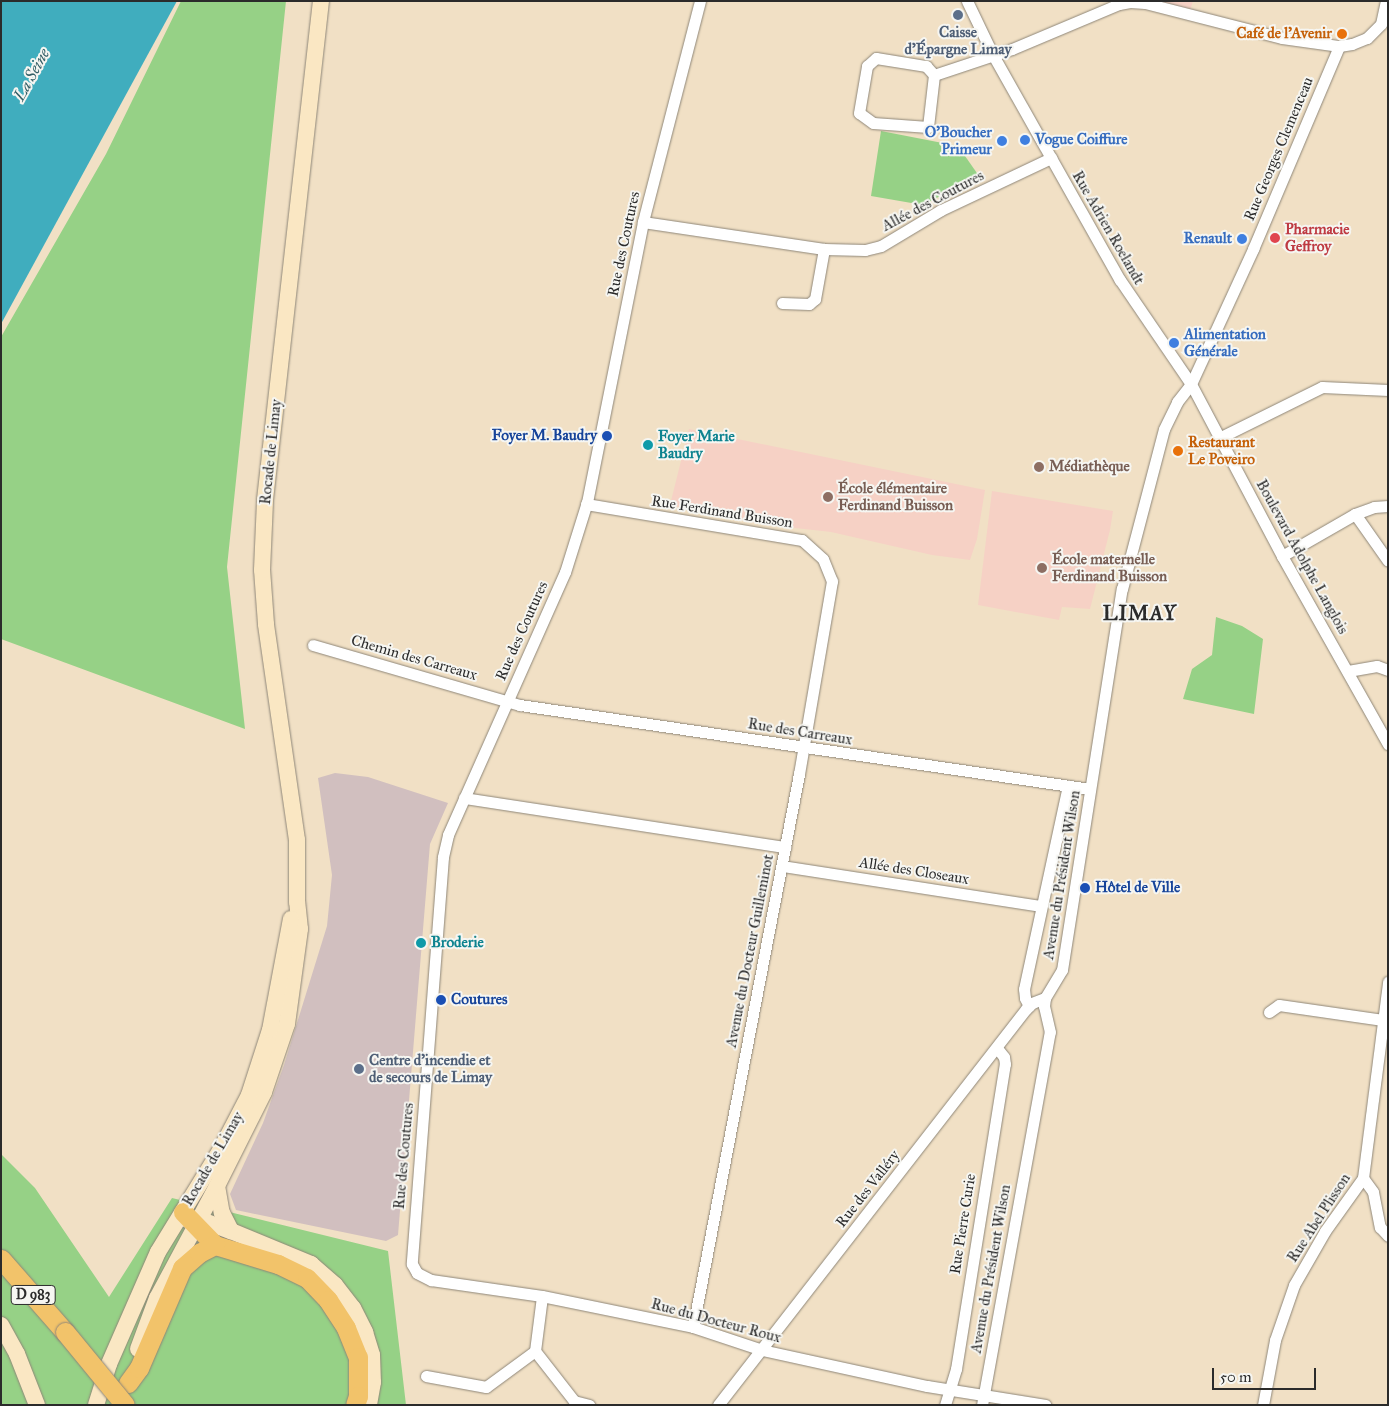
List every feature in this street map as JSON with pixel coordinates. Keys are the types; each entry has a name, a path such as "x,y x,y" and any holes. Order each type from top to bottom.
{"main road":[{"name":"Rocade de Limay","path":"96,1405 109,1364 158,1252 217,1186 264,1092 287,1024 300,929 297,902 298,840 266,624 262,570 266,500 321,1"},
{"name":"Rocade de Limay","path":"124,1405 128,1383 157,1298 189,1219 220,1151 249,1096 270,1030 289,925 297,902"},
{"path":"217,1186 222,1213 231,1231"},
{"path":"189,1219 231,1231 311,1264 336,1285 353,1308 365,1332 372,1355 373,1382 369,1405"},
{"path":"189,1219 215,1245 278,1264 307,1278 328,1300 346,1328 358,1357 358,1396 355,1405"},
{"path":"128,1383 139,1368 182,1268 198,1253 215,1245"},
{"name":"D 983","path":"1,1259 66,1332 124,1405"},
{"path":"1,1325 17,1354 36,1405"}],"street":[{"name":"Rue des Coutures","path":"417,1274 412,1264 412,1245 443,857 448,834 565,572 586,504 644,222 700,1"},
{"name":"Rue Adrien Roelandt","path":"967,1 993,55 1120,280 1191,384"},
{"path":"934,74 1012,49 1119,4 1130,2 1145,3 1282,38 1338,46 1352,44 1367,38 1384,27 1386,1"},
{"name":"Rue Georges Clemenceau","path":"1191,384 1253,249 1338,46"},
{"path":"876,58 926,66 934,74 928,127 873,123 859,113 867,66 876,58"},
{"name":"Allée des Coutures","path":"644,222 824,249 865,250 881,246 941,210 1051,158"},
{"path":"782,303 809,304 815,299 824,249"},
{"name":"Boulevard Adolphe Langlois","path":"1191,384 1282,556 1388,744"},
{"name":"Avenue du Président Wilson","path":"982,1400 1050,1032 1044,1006 1045,998 1062,970 1122,589 1164,429 1177,402 1191,384"},
{"path":"1219,438 1294,399 1322,387 1388,390"},
{"name":"Rue Ferdinand Buisson","path":"586,504 802,540 823,559 832,581"},
{"path":"1282,556 1355,514 1374,507 1388,506"},
{"path":"1355,514 1388,561"},
{"name":"Avenue du Docteur Guilleminot","path":"693,1327 804,748 832,581"},
{"name":"Chemin des Carreaux","path":"313,645 507,700"},
{"path":"1348,671 1371,666 1388,670"},
{"name":"Rue des Carreaux","path":"507,700 520,705 1090,789"},
{"path":"1029,1006 1025,998 1024,989 1068,786"},
{"path":"464,798 785,848"},
{"name":"Allée des Closeaux","path":"782,866 1041,906"},
{"name":"Rue Abel Plisson","path":"1263,1405 1275,1340 1294,1285 1325,1231 1363,1178 1388,982"},
{"name":"Rue des Valléry","path":"718,1405 1029,1006 1045,998"},
{"path":"1269,1012 1279,1005 1383,1020"},
{"name":"Rue Pierre Curie","path":"944,1405 956,1369 1005,1064 997,1048"},
{"path":"1363,1178 1373,1192 1380,1227 1388,1236"},
{"name":"Rue du Docteur Roux","path":"417,1274 436,1281 542,1296 693,1327 762,1350 948,1390 982,1400 1045,1405"},
{"path":"542,1296 535,1351 574,1401 589,1405"},
{"path":"426,1376 486,1387 535,1351"}],"shaded area":[{"path":"1150,1 1193,1 1189,14"},
{"name":"École élémentaire Ferdinand Buisson","path":"689,429 985,490 977,539 970,560 932,555 831,532 760,524 670,505"},
{"name":"École maternelle Ferdinand Buisson","path":"992,491 1113,511 1090,609 1062,607 1059,620 978,605"},
{"path":"335,773 368,777 448,803 430,844 398,1235 386,1241 236,1210 230,1194 263,1123 284,1065 327,926 332,875 318,778"}],"green space":[{"path":"181,1 286,1 227,567 245,729 1,639 1,337 106,154"},
{"path":"881,131 958,146 979,176 923,205 871,196"},
{"path":"1216,617 1242,626 1263,639 1254,714 1183,699 1192,669 1212,655"},
{"path":"1,1154 35,1188 109,1297 172,1198 388,1251 406,1405 1,1405"}],"water":[{"name":"La Seine","path":"1,1 177,1 1,324"}],"place":[{"name":"Caisse d'Épargne Limay","path":"958,15"},
{"name":"Café de l'Avenir","path":"1342,34"},
{"name":"Vogue Coiffure","path":"1025,140"},
{"name":"O’Boucher Primeur","path":"1002,141"},
{"name":"Pharmacie Geffroy","path":"1275,238"},
{"name":"Renault","path":"1242,239"},
{"name":"Alimentation Générale","path":"1174,343"},
{"name":"Foyer M. Baudry","path":"607,436"},
{"name":"Foyer Marie Baudry","path":"648,445"},
{"name":"Restaurant Le Poveiro","path":"1178,451"},
{"name":"Médiathèque","path":"1039,467"},
{"name":"École élémentaire Ferdinand Buisson","path":"828,497"},
{"name":"École maternelle Ferdinand Buisson","path":"1042,568"},
{"name":"Hôtel de Ville","path":"1085,888"},
{"name":"Broderie","path":"421,943"},
{"name":"Coutures","path":"441,1000"},
{"name":"Centre d'incendie et de secours de Limay","path":"359,1069"}],"district":[{"name":"LIMAY","path":"1140,613"}]}
